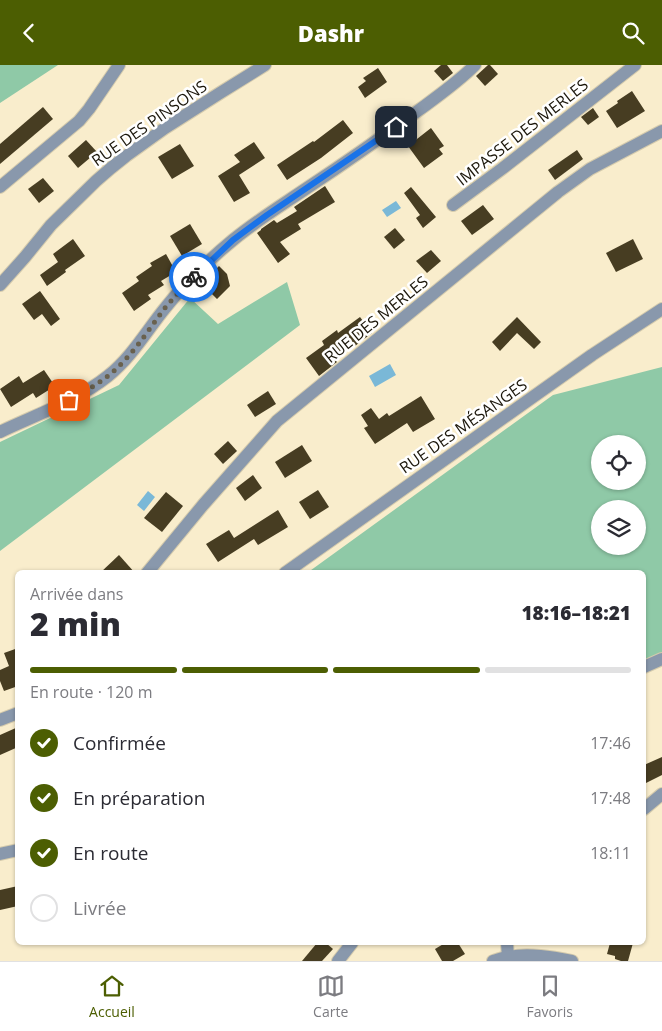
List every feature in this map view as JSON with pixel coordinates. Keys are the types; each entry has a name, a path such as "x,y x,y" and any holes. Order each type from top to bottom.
{"street":[{"path":"0,187 79,121 119,65"},
{"name":"RUE DES PINSONS","path":"0,285 51,225 111,168 166,128 265,65"},
{"path":"0,431 85,392 107,377 138,345 182,288 233,240 396,127 475,65"},
{"name":"IMPASSE DES MERLES","path":"453,205 635,65"},
{"name":"RUE DES MERLES","path":"149,570 276,421 558,191 590,169 662,131"},
{"name":"RUE DES MÉSANGES","path":"289,570 592,355 662,309"},
{"path":"646,666 662,659"},
{"path":"0,720 15,714"},
{"path":"646,807 662,795"},
{"path":"0,853 15,850"},
{"path":"338,961 350,945"},
{"path":"507,945 508,957"},
{"path":"493,961 508,957 526,956 550,957 572,961"}],"green space":[{"path":"0,65 58,65 0,103"},
{"path":"287,282 300,325 0,551 0,442 119,385 190,298 218,324"},
{"path":"662,367 662,655 646,662 646,570 311,570 553,395"}],"water":[{"path":"396,201 401,208 387,217 382,210"},
{"path":"390,364 396,375 375,387 369,376"},
{"path":"148,491 155,497 144,511 137,505"}],"building":[{"path":"441,65 447,65 453,73 443,81 434,71"},
{"path":"488,65 498,74 485,86 476,76"},
{"path":"378,68 387,82 365,98 358,87 366,81 363,78"},
{"path":"632,91 645,111 617,128 606,111"},
{"path":"43,107 53,119 0,164 0,144"},
{"path":"593,108 599,117 588,125 581,117"},
{"path":"343,120 353,133 321,158 287,180 277,165 314,142"},
{"path":"431,128 444,146 439,149 443,154 424,168 408,146"},
{"path":"86,140 97,152 78,168 68,156"},
{"path":"254,142 265,158 239,175 250,193 234,202 218,176 240,162 234,155"},
{"path":"180,144 194,166 172,179 158,157"},
{"path":"577,150 583,159 555,180 548,170"},
{"path":"43,178 54,191 39,203 28,189"},
{"path":"325,186 335,202 298,224 301,229 280,242 290,254 278,263 257,233 274,220 277,223 297,211 294,207"},
{"path":"411,187 436,217 423,228 416,218 420,215 404,193"},
{"path":"483,205 494,219 472,235 461,221"},
{"path":"190,224 202,244 182,256 170,236"},
{"path":"395,228 405,240 394,249 384,237"},
{"path":"73,239 85,256 47,286 40,275 58,262 53,254"},
{"path":"633,239 643,259 616,272 606,253"},
{"path":"431,250 441,261 427,273 416,261"},
{"path":"166,254 176,272 161,281 164,285 148,295 151,299 134,311 122,293 139,281 136,277 152,266 150,263"},
{"path":"219,266 227,274 230,286 217,299 203,285 207,281 206,279"},
{"path":"40,291 60,319 51,326 42,314 34,320 22,304"},
{"path":"360,317 372,333 335,358 337,362 319,376 306,358 324,345 322,341 337,330 338,333"},
{"path":"517,317 541,342 534,349 517,333 500,351 492,342"},
{"path":"44,370 55,386 36,398 33,393 11,407 0,389 19,376 23,383"},
{"path":"268,391 276,404 255,417 247,405"},
{"path":"421,396 435,419 413,432 407,423 375,444 364,428 368,426 361,415 371,408 379,419 387,413 389,416"},
{"path":"228,441 237,451 223,464 214,454"},
{"path":"302,445 312,461 285,478 275,462"},
{"path":"253,475 262,488 245,501 236,488"},
{"path":"318,490 329,507 310,519 299,502"},
{"path":"166,492 183,506 162,532 144,518"},
{"path":"278,510 288,527 258,545 254,539 218,562 206,544 229,530 234,538"},
{"path":"119,555 132,570 103,570"},
{"path":"15,649 15,687 4,691 0,681 0,670 9,666 4,653"},
{"path":"15,728 15,748 0,755 0,735"},
{"path":"662,757 662,775 646,783 646,764"},
{"path":"15,887 15,907 0,910 0,890"},
{"path":"315,945 328,945 333,949 322,961 302,961"},
{"path":"442,945 459,945 465,954 453,961 442,961 435,949"},
{"path":"609,945 632,945 628,961 615,959 615,956 607,954"}],"way so far":[{"path":"69,400 107,377 123,362 166,307 194,277"}],"route":[{"path":"194,277 233,240 396,127"}]}
